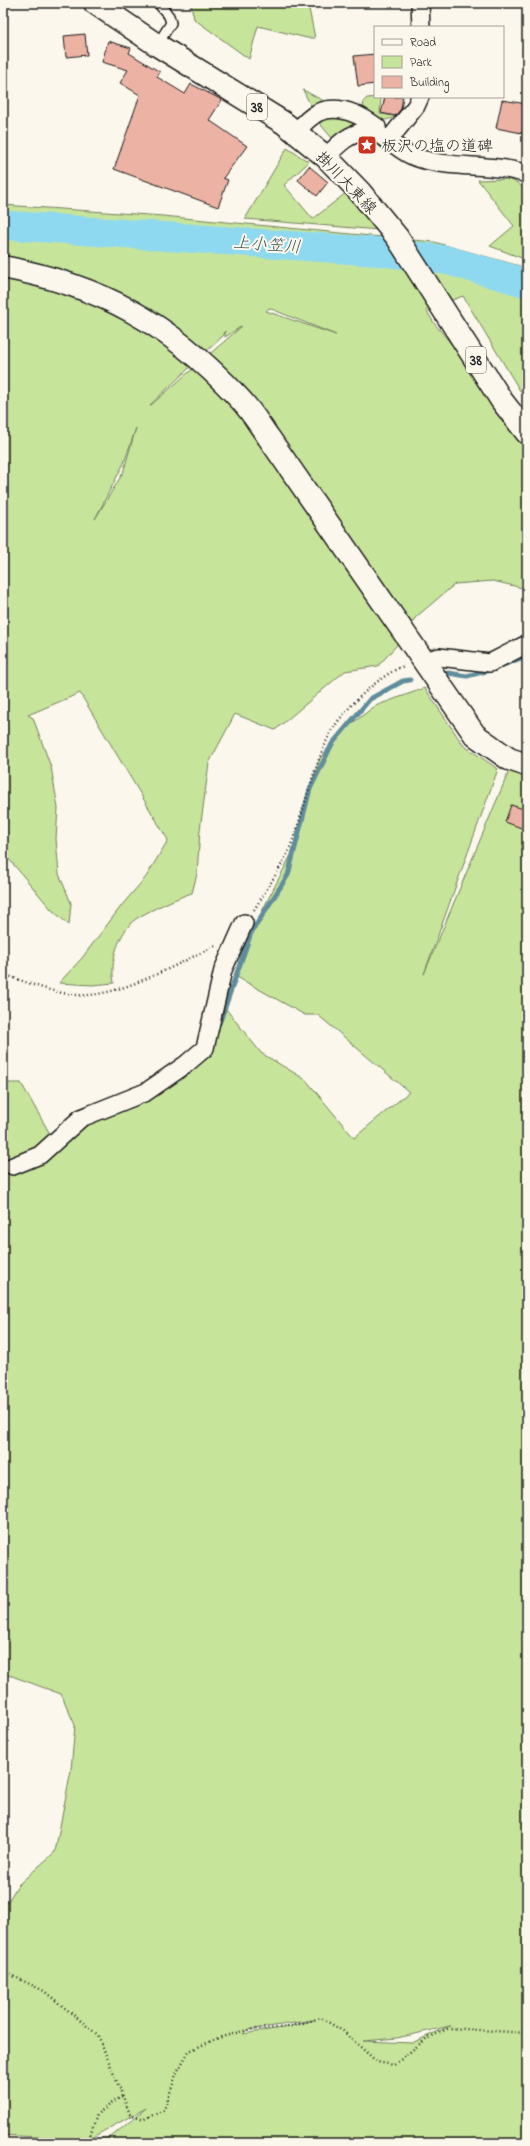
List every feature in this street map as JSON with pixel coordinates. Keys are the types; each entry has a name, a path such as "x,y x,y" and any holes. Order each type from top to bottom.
{"street":[{"name":"掛川大東線","path":"95,3 157,45 296,132 326,157 360,192 397,237 502,401 527,433"},
{"path":"420,3 421,26"},
{"path":"383,138 416,106 420,98"},
{"path":"296,132 318,113 329,110 363,116 377,127 383,138"},
{"path":"326,157 336,146 349,136 365,132 383,138 408,155 427,162 509,168 527,174"},
{"path":"3,267 44,275 89,290 129,309 163,329 204,362 239,398 269,438 422,661 475,735 510,759 527,765"},
{"path":"422,661 439,657 490,664 527,644"},
{"path":"13,1166 40,1155 81,1118 146,1092 185,1065 205,1048 223,970 244,922"}],"lane":[{"path":"157,45 171,20 158,3"}],"path":[{"path":"244,922 250,917 264,894 289,848 328,736 352,706 372,685 395,670 422,661"},
{"path":"3,974 63,993 92,995 124,987 218,945"},
{"path":"3,1971 44,1991 98,2036 130,2114 144,2119 164,2110 177,2072 189,2052 218,2038 247,2030 288,2027 321,2018 343,2031 377,2062 394,2065 426,2039 449,2028 527,2033"},
{"path":"88,2143 98,2114 122,2096"}],"green space":[{"path":"184,3 305,3 308,4 315,38 307,38 258,26 249,59 194,19 191,5"},
{"path":"303,90 362,121 332,138 320,124"},
{"path":"367,98 381,98 380,114 395,116 384,120 365,113 363,102"},
{"path":"287,148 309,162 284,185 313,219 347,192 379,230 245,219"},
{"path":"507,179 516,182 527,191 527,260 490,246 514,226 478,180"},
{"path":"3,205 163,216 434,242 527,268 527,399 525,399 463,296 426,310 434,323 476,374 527,447 527,589 493,581 455,584 416,617 396,646 378,666 345,671 275,730 235,714 209,763 200,830 197,874 192,893 150,911 131,923 118,943 113,967 114,983 92,985 59,983 82,958 122,905 146,877 168,840 80,693 28,715 33,718 51,767 58,808 56,839 59,874 71,903 69,925 51,909 3,852","holes":["269,308 336,335 266,311","242,326 150,405 224,335 225,331 225,337","136,428 123,473 95,519 124,463"]},
{"path":"425,688 463,745 498,769 424,974 509,771 527,777 527,2143 87,2143 87,2140 3,2135 3,1909 18,1885 55,1852 71,1770 75,1725 61,1694 12,1676 3,1675 3,1083 21,1083 50,1134 146,1092 204,1049 218,999 261,1053 306,1080 354,1138 409,1092 318,1015 305,1015 237,977 246,942 291,855 304,805 320,758 342,731 375,706","holes":["314,2020 288,2027 243,2034 247,2030","450,2026 412,2043 363,2041 397,2038","146,2108 111,2137 89,2139"]}],"building":[{"path":"85,34 87,55 66,57 64,36"},
{"path":"108,41 131,48 129,53 160,72 157,77 185,94 191,84 222,100 209,120 247,146 223,178 228,180 218,207 114,169 140,95 120,83 128,70 102,62"},
{"path":"374,54 374,84 358,86 354,56"},
{"path":"385,98 403,98 401,109 395,116 381,113"},
{"path":"502,100 527,104 527,134 496,128"},
{"path":"309,166 328,182 317,196 298,180"},
{"path":"511,805 527,810 527,830 505,822"}],"waterway":[{"name":"上小笠川","path":"3,225 384,252 446,260 527,283"},
{"path":"503,665 527,656"},
{"path":"448,673 467,676 490,670"},
{"path":"219,1024 251,933 288,875 310,789 332,744 370,699 403,681 410,680"}],"place":[{"name":"板沢の塩の道碑","path":"367,145"}]}
